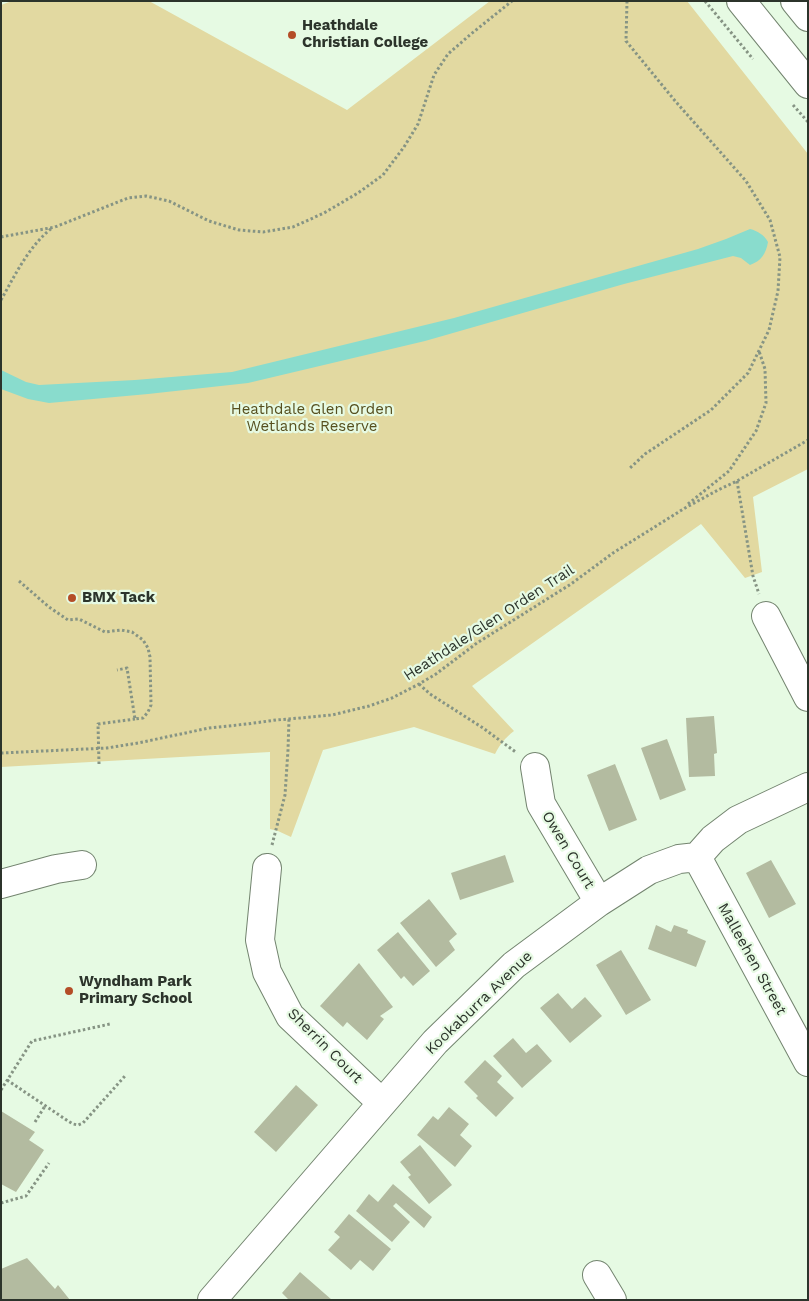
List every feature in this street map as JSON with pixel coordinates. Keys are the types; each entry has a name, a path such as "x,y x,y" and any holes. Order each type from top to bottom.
{"main road":[{"path":"741,1 808,84"},
{"path":"795,1 808,17"},
{"path":"766,616 808,697"},
{"name":"Owen Court","path":"534,767 541,804 599,902"},
{"path":"697,857 714,839 738,820 808,787"},
{"name":"Kookaburra Avenue","path":"212,1300 435,1042 514,965 599,902 649,870 679,859 697,857"},
{"name":"Malleehen Street","path":"697,857 808,1062"},
{"path":"1,884 56,869 82,865"},
{"name":"Sherrin Court","path":"267,868 260,940 267,972 290,1016 382,1103"},
{"path":"597,1275 612,1300"}],"path":[{"path":"1,300 18,270 44,234 55,227 128,198 146,196 169,200 209,221 239,230 263,232 293,227 324,214 383,175 418,124 434,75 448,54 512,1"},
{"path":"626,1 626,41 676,102 746,181 770,220 780,257 778,291 769,330 748,373 711,410 645,454 629,470"},
{"path":"1,237 55,227"},
{"path":"679,511 729,471 756,431 766,403 765,369 759,350"},
{"name":"Heathdale/Glen Orden Trail","path":"1,753 99,748 138,743 209,728 332,715 392,698 436,674 477,643 679,511 737,481 808,440"},
{"path":"737,481 753,576 766,616"},
{"path":"19,581 49,607 68,620 79,619 105,632 121,630 132,632 143,640 148,648 151,706 143,718 98,724 99,764"},
{"path":"117,670 127,668 135,719"},
{"path":"419,684 500,739 534,767"},
{"path":"267,868 285,795 288,720"},
{"path":"1,1090 32,1041 110,1024"},
{"path":"7,1080 73,1124 78,1125 83,1124 125,1076"},
{"path":"35,1122 45,1106"},
{"path":"1,1203 26,1196 49,1163"}],"green space":[{"name":"Heathdale Glen Orden Wetlands Reserve","path":"12,1 149,1 347,110 490,1 687,1 808,154 808,469 753,497 762,572 745,578 701,524 472,686 514,731 503,741 495,754 414,727 323,750 291,837 270,829 270,752 1,767 1,5"}],"water":[{"path":"750,229 765,237 768,242 762,256 750,265 741,258 733,256 624,284 425,341 248,383 49,403 28,399 1,389 1,370 26,382 39,385 232,372 454,318 698,249"}],"building":[{"path":"714,716 717,753 714,754 715,776 689,777 686,718"},
{"path":"667,739 686,790 660,800 641,748"},
{"path":"615,764 637,820 609,831 587,775"},
{"path":"505,855 514,882 460,900 451,873"},
{"path":"771,860 796,904 769,918 746,873"},
{"path":"429,899 457,934 449,941 455,950 436,967 400,923"},
{"path":"656,925 671,932 674,925 688,930 687,933 706,941 696,967 648,949"},
{"path":"398,932 430,971 413,986 404,976 401,979 377,950"},
{"path":"621,950 651,1000 626,1015 596,965"},
{"path":"359,963 393,1007 380,1016 384,1019 367,1040 347,1022 343,1027 320,1006"},
{"path":"558,993 572,1009 585,997 602,1016 570,1043 540,1008"},
{"path":"513,1038 526,1053 537,1044 552,1061 522,1088 493,1056"},
{"path":"485,1060 502,1076 497,1082 514,1098 496,1117 476,1098 478,1096 464,1082"},
{"path":"296,1085 318,1105 276,1152 254,1132"},
{"path":"449,1107 469,1124 460,1135 472,1146 455,1167 417,1135 433,1116 438,1120"},
{"path":"1,1111 35,1132 29,1140 44,1150 16,1192 1,1184"},
{"path":"420,1145 452,1185 429,1204 408,1177 411,1175 400,1162"},
{"path":"393,1184 432,1217 424,1228 396,1203 393,1206 410,1222 392,1242 356,1211 369,1194 378,1202"},
{"path":"349,1214 391,1249 373,1271 360,1260 351,1270 328,1250 340,1237 334,1232"},
{"path":"27,1258 55,1289 58,1285 70,1300 1,1300 1,1269"},
{"path":"300,1272 332,1300 289,1300 282,1293"}],"place":[{"name":"Heathdale Christian College","path":"292,35"},
{"name":"BMX Tack","path":"72,598"},
{"name":"Wyndham Park Primary School","path":"69,991"}]}
